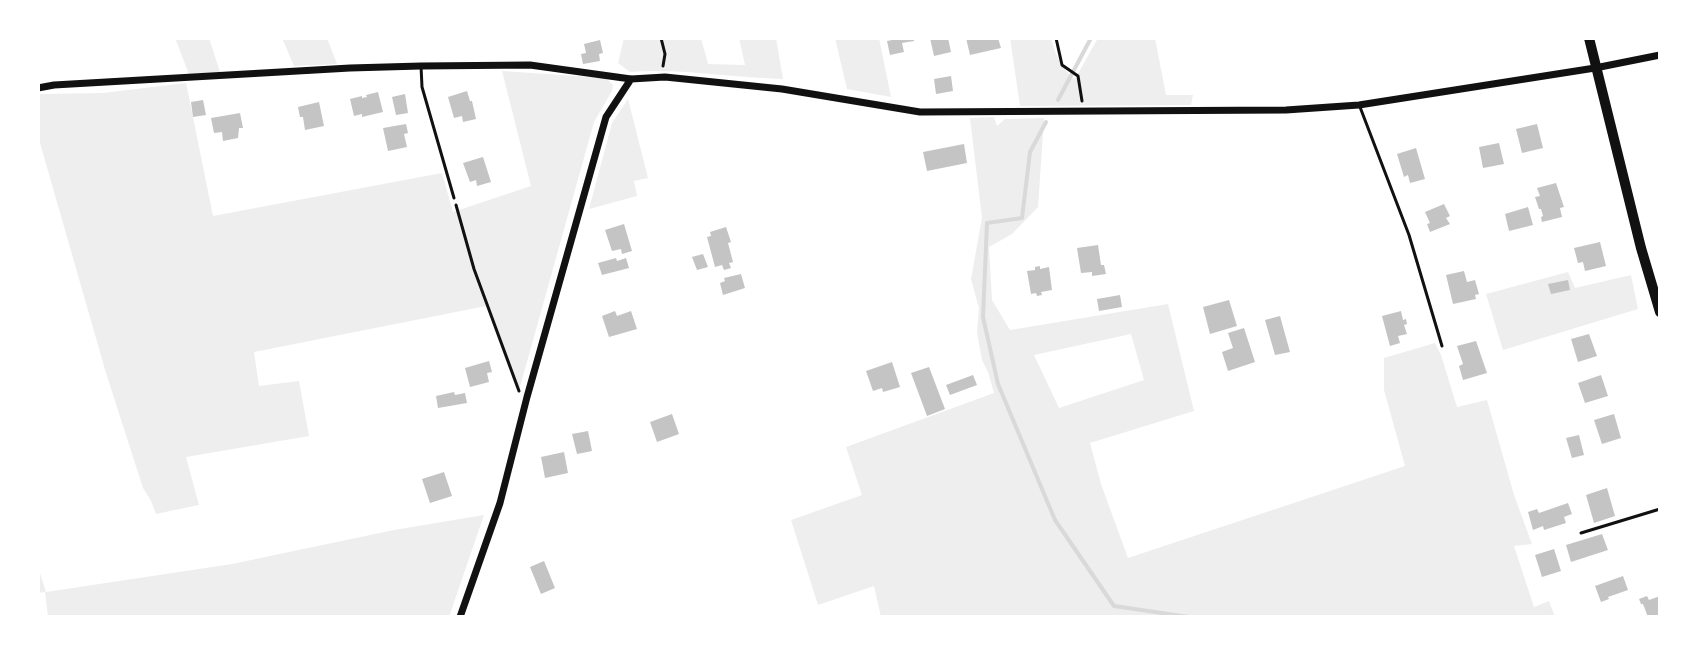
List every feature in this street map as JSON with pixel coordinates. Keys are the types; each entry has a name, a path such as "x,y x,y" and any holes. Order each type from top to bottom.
{"main road":[{"path":"1589,38 1637,233 1660,312"}],"street":[{"path":"38,88 421,66 530,65 631,79 661,77 782,89 920,112 1286,110 1359,105 1660,55"},
{"path":"460,617 500,503 606,117 631,79"}],"lane":[{"path":"421,66 422,87 454,198"},
{"path":"1359,105 1409,235 1442,346"},
{"path":"1581,533 1660,509"}],"path":[{"path":"661,38 665,54 661,77"},
{"path":"1056,38 1062,65 1078,76 1083,111"},
{"path":"454,198 474,269 518,390 527,397"}],"shaded area":[{"path":"175,38 209,38 220,72 189,74"},
{"path":"282,38 327,38 337,64 294,66"},
{"path":"624,38 701,38 708,64 745,65 739,38 776,38 783,79 668,71 630,72 618,63"},
{"path":"835,38 879,38 891,97 847,89"},
{"path":"1010,38 1051,38 1060,61 1075,79 1098,38 1155,38 1166,95 1193,95 1191,105 1020,106"},
{"path":"502,71 606,78 613,85 594,122 518,394 486,306 254,352 259,386 299,381 309,436 186,457 199,505 156,514 143,488 106,373 38,136 38,94 103,93 186,83 213,216 442,173 453,212 531,186"},
{"path":"628,99 648,178 634,181 637,196 589,209 612,123"},
{"path":"994,117 997,126 1005,119 1044,118 1038,207 1012,234 989,247 992,300 1010,330 1168,304 1194,411 1090,443 1101,484 1128,558 1405,466 1384,390 1384,358 1435,343 1457,407 1487,400 1514,495 1532,544 1514,546 1534,607 1549,601 1555,617 881,617 874,586 818,605 791,520 862,495 846,447 994,393 982,360 977,333 979,308 971,279 982,218 970,118","holes":["1131,334 1144,380 1059,408 1034,355"]},
{"path":"1568,272 1575,288 1631,275 1638,309 1503,350 1486,294"},
{"path":"484,515 449,617 48,617 45,592 38,593 38,567 46,592 232,564 394,530"}],"building":[{"path":"892,38 914,38 914,41 902,43 904,52 890,55 887,41"},
{"path":"930,38 948,38 951,52 934,56"},
{"path":"966,38 998,38 1001,48 970,55"},
{"path":"600,40 603,53 599,54 600,61 583,64 581,54 586,53 584,44"},
{"path":"951,76 953,91 936,94 934,79"},
{"path":"467,91 476,119 463,122 462,116 454,118 448,97"},
{"path":"378,92 383,112 354,116 350,99"},
{"path":"405,94 408,113 396,115 392,97"},
{"path":"203,100 206,115 193,117 191,102"},
{"path":"319,102 324,126 305,130 298,107"},
{"path":"240,113 243,128 239,128 238,138 223,141 222,132 214,133 211,118"},
{"path":"406,124 408,133 404,134 407,147 388,151 383,128"},
{"path":"1537,124 1543,148 1522,153 1516,129"},
{"path":"1499,143 1504,164 1483,168 1479,147"},
{"path":"964,144 967,163 927,171 923,152"},
{"path":"1416,148 1425,179 1410,183 1408,175 1404,177 1397,154"},
{"path":"483,157 491,182 477,186 476,180 470,182 463,163"},
{"path":"1556,183 1564,207 1560,208 1562,217 1542,222 1543,216 1535,197 1540,196 1537,188"},
{"path":"1444,204 1450,224 1430,232 1425,212"},
{"path":"1528,207 1533,225 1509,231 1505,214"},
{"path":"624,224 632,251 622,254 621,249 612,251 605,230"},
{"path":"726,227 733,262 729,263 731,268 724,270 722,265 715,267 707,237 711,236 710,232"},
{"path":"1600,242 1606,266 1585,271 1583,262 1578,263 1574,248"},
{"path":"1098,245 1101,265 1104,265 1106,274 1092,276 1092,272 1081,273 1077,248"},
{"path":"703,254 708,267 697,270 692,257"},
{"path":"616,258 617,261 626,258 629,268 602,275 598,263"},
{"path":"1040,266 1040,269 1049,267 1052,290 1037,296 1036,293 1031,294 1027,271"},
{"path":"1464,271 1467,282 1475,280 1479,294 1475,295 1476,299 1453,304 1446,275"},
{"path":"741,274 745,288 723,295 720,283 725,281 724,278"},
{"path":"1568,280 1570,290 1551,294 1548,284"},
{"path":"1120,295 1122,307 1099,311 1097,299"},
{"path":"1229,300 1237,326 1210,334 1203,307"},
{"path":"615,311 617,316 631,311 637,329 609,337 602,316"},
{"path":"1401,311 1403,320 1406,319 1407,334 1398,336 1400,343 1390,346 1382,316"},
{"path":"1280,316 1290,352 1275,355 1265,320"},
{"path":"1244,328 1255,362 1228,371 1222,352 1233,348 1228,333"},
{"path":"1589,334 1597,356 1578,362 1571,339"},
{"path":"1476,341 1487,373 1463,380 1459,366 1463,364 1457,346"},
{"path":"489,361 492,372 487,373 489,382 470,387 465,368"},
{"path":"892,362 900,387 883,392 882,388 873,391 866,371"},
{"path":"929,367 945,409 927,416 911,373"},
{"path":"973,375 977,385 950,395 946,385"},
{"path":"1601,375 1608,396 1585,403 1578,383"},
{"path":"454,392 455,395 465,393 467,403 438,408 436,396"},
{"path":"672,414 679,434 657,442 650,422"},
{"path":"1614,414 1621,438 1602,444 1594,420"},
{"path":"588,431 592,451 577,454 572,434"},
{"path":"1579,435 1584,455 1572,458 1566,438"},
{"path":"564,452 568,473 545,478 541,457"},
{"path":"444,472 452,496 430,503 422,479"},
{"path":"1607,488 1615,516 1594,523 1586,495"},
{"path":"1568,503 1572,514 1564,517 1566,523 1533,530 1528,512 1537,509 1539,513"},
{"path":"1602,534 1608,550 1571,562 1566,545"},
{"path":"1554,549 1561,571 1542,577 1535,555"},
{"path":"544,561 555,588 541,594 530,567"},
{"path":"1623,576 1628,590 1601,602 1595,586"},
{"path":"1647,596 1649,600 1660,596 1660,617 1648,617 1639,599"}],"waterway":[{"path":"1058,100 1091,38"},
{"path":"1046,122 1030,152 1022,218 987,223 983,317 998,384 1055,520 1114,606 1189,617"}]}
